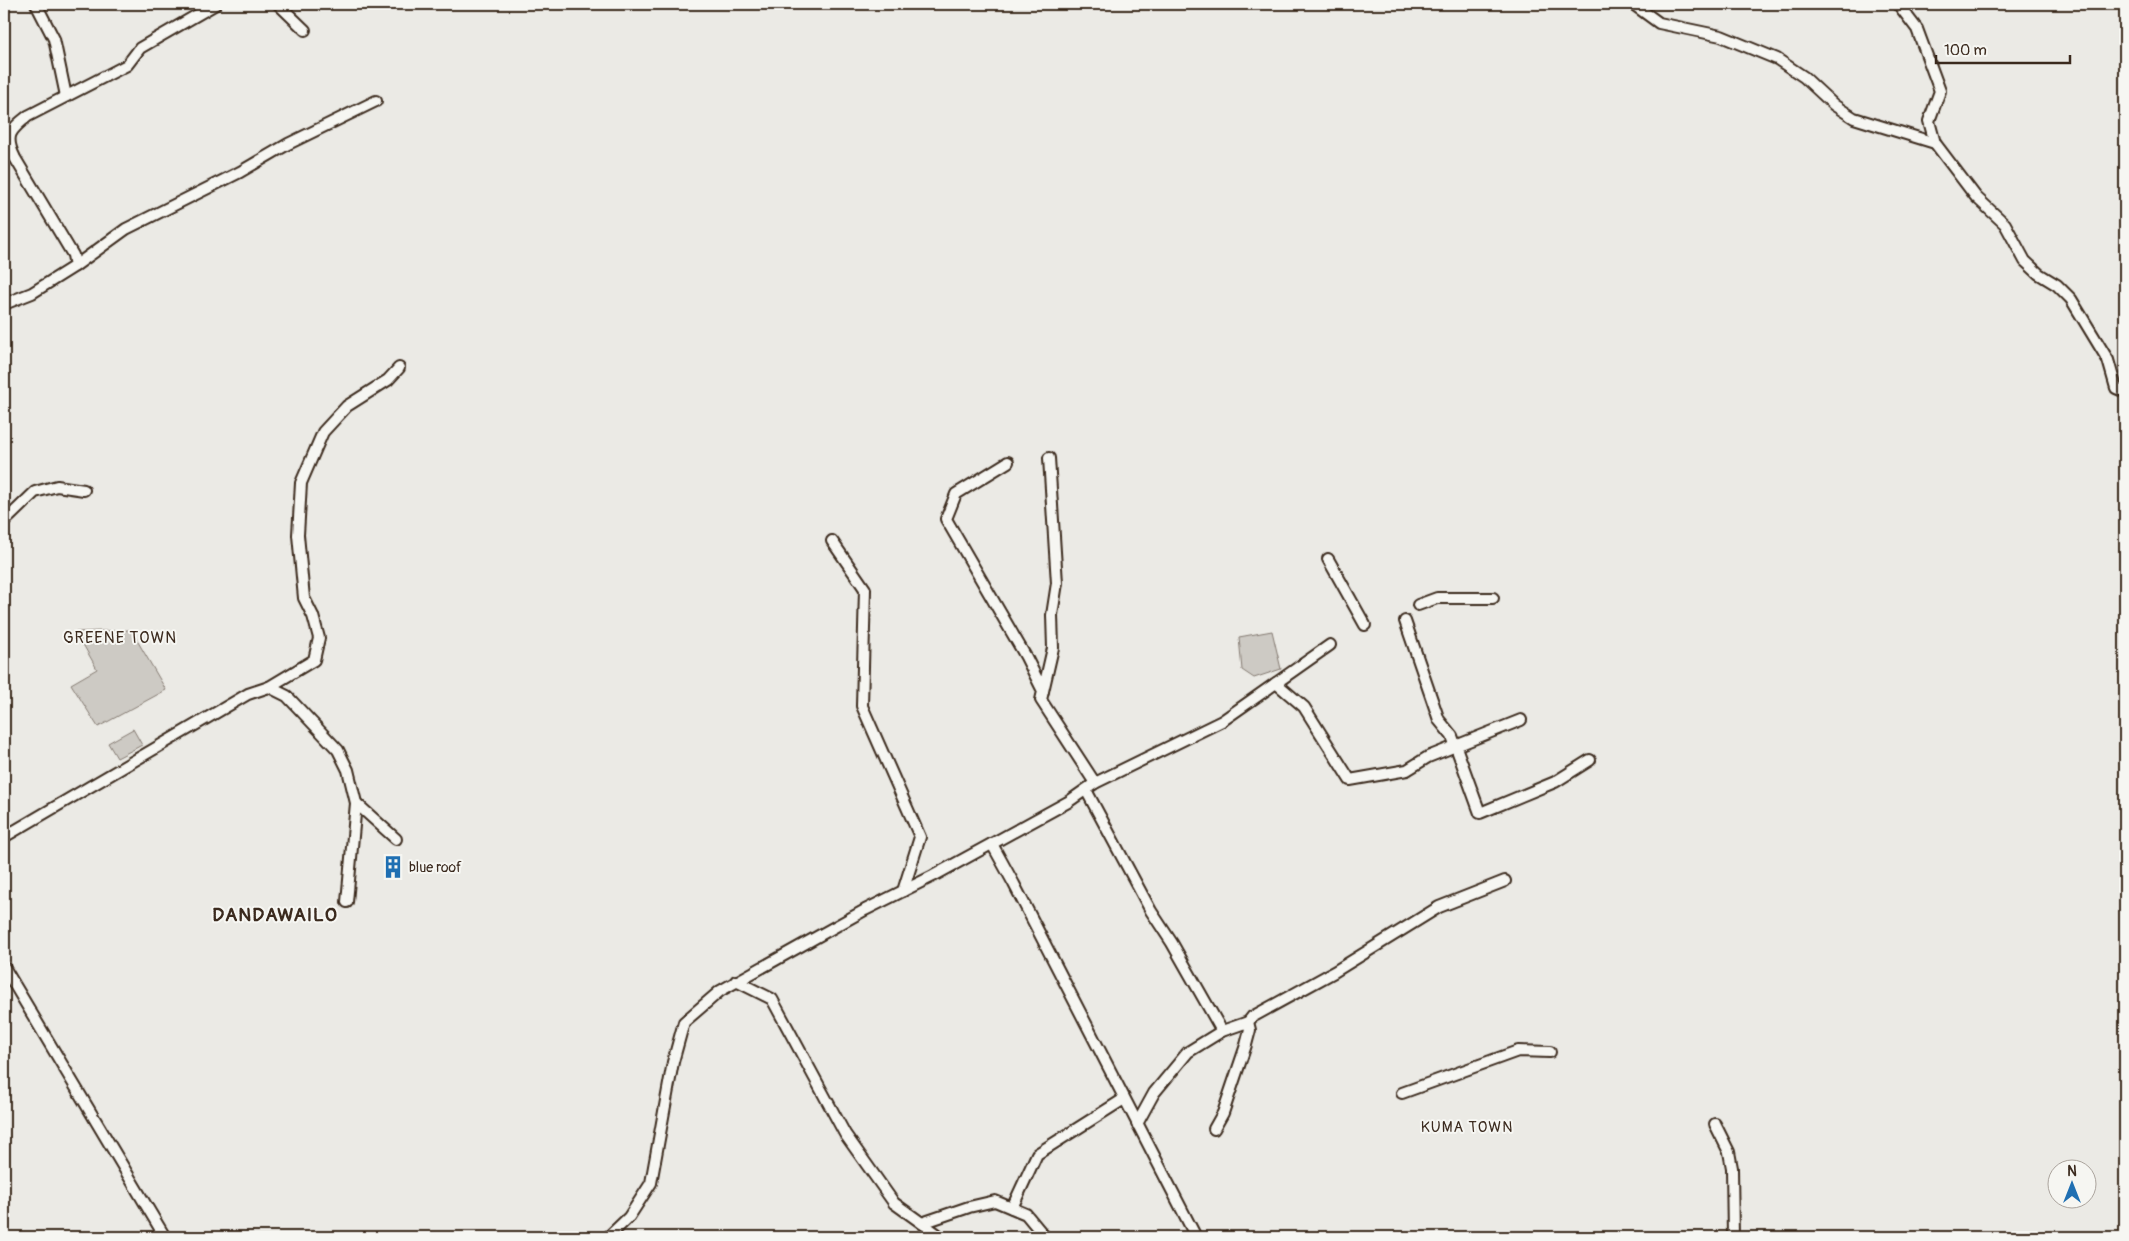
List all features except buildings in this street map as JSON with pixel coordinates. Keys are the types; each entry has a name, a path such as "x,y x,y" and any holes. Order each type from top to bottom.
{"street":[{"path":"36,4 54,39 66,96"},
{"path":"75,266 74,254 9,146 9,135 28,116 127,65 140,48 216,4"},
{"path":"278,4 305,30"},
{"path":"1633,4 1659,23 1722,36 1777,59 1804,77 1834,104 1854,118 1934,143"},
{"path":"1898,4 1917,29 1940,91 1929,121 1934,143 1976,197 2005,224 2025,261 2039,274 2057,285 2071,299 2108,360 2116,388 2125,392"},
{"path":"4,304 32,293 75,266 126,230 240,172 288,144 376,101"},
{"path":"4,837 248,694 269,687 314,660 319,638 313,616 304,598 298,535 300,483 323,432 347,406 388,380 399,368"},
{"path":"1049,458 1056,583 1052,615 1053,648 1041,700 1091,786 1151,911 1172,943 1222,1031"},
{"path":"1008,462 956,494 946,519 1026,657 1043,691"},
{"path":"4,522 35,492 57,486 84,490"},
{"path":"832,541 865,590 862,706 920,838 903,891"},
{"path":"1328,559 1365,625"},
{"path":"1418,605 1437,598 1493,598"},
{"path":"1405,620 1439,720 1452,736 1480,813 1555,782 1590,760"},
{"path":"608,1237 629,1217 651,1183 673,1062 684,1022 720,991 992,844 1068,802 1091,786 1222,721 1330,645"},
{"path":"1276,683 1304,707 1350,780 1407,770 1428,757 1455,745 1521,720"},
{"path":"269,687 288,696 338,750 348,770 356,803 347,902"},
{"path":"356,803 396,839"},
{"path":"992,844 1196,1237"},
{"path":"1137,1124 1154,1093 1188,1052 1222,1031 1248,1022 1252,1017 1334,972 1439,907 1505,881"},
{"path":"4,967 165,1237"},
{"path":"736,981 772,999 845,1134 894,1203 938,1237"},
{"path":"1214,1129 1223,1113 1246,1045 1250,1030 1248,1022"},
{"path":"1402,1093 1518,1051 1550,1052"},
{"path":"1012,1208 1037,1154 1124,1099"},
{"path":"1715,1124 1729,1152 1732,1168 1733,1237"},
{"path":"922,1223 969,1207 995,1201 1026,1214 1045,1237"}],"shaded area":[{"path":"131,630 166,690 98,727 71,684 97,669 76,632"},
{"path":"1272,631 1281,669 1254,678 1242,670 1239,637"},
{"path":"133,729 142,745 117,758 108,743"}],"place":[{"name":"blue roof","path":"393,867"}],"district":[{"name":"GREENE TOWN","path":"120,637"},
{"name":"DANDAWAILO","path":"275,914"},
{"name":"KUMA TOWN","path":"1467,1127"}]}
